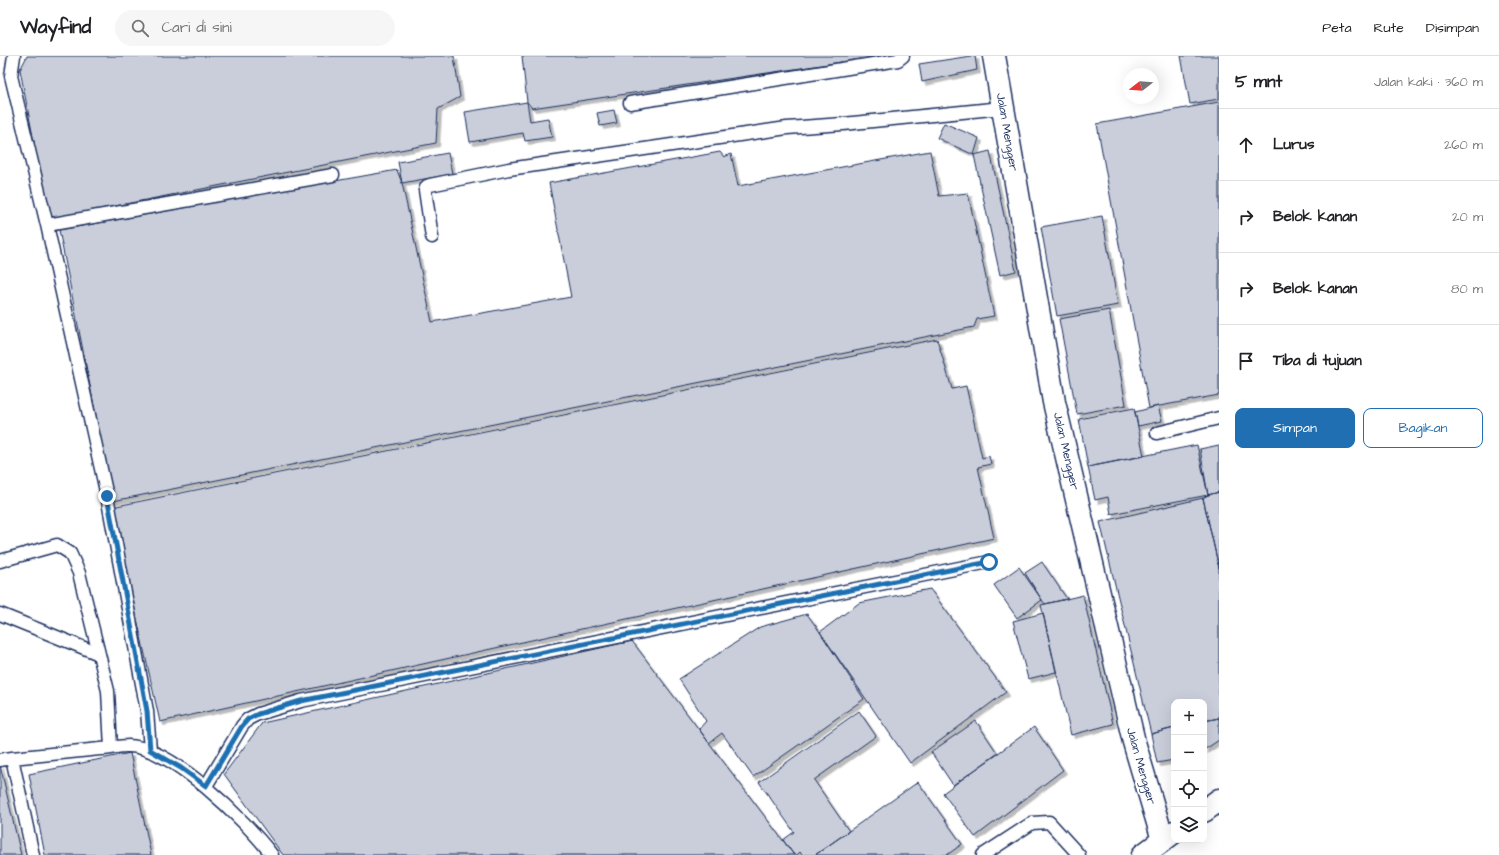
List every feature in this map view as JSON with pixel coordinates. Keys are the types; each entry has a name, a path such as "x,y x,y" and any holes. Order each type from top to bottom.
{"street":[{"name":"Jalan Mengger","path":"994,56 1054,402 1134,742 1169,836"},
{"path":"1207,809 1219,800"},
{"path":"1143,855 1169,836"}],"lane":[{"path":"14,56 11,76 47,225 107,496 147,711 150,750"},
{"path":"630,103 898,60 903,56"},
{"path":"432,237 425,190 427,186 430,185 509,169 787,128 1002,108"},
{"path":"47,225 334,175"},
{"path":"1157,433 1219,418"},
{"path":"0,561 57,545 70,553 79,573 108,690 111,748"},
{"path":"206,786 242,726 248,719 258,714 301,701 989,562"},
{"path":"0,614 99,654"},
{"path":"33,855 6,759 127,746 150,750 181,768 206,786 260,840 272,855"},
{"path":"983,855 1032,823 1049,822 1079,855"}],"building":[{"path":"27,56 454,56 460,97 438,109 436,143 49,219 20,70"},
{"path":"522,56 882,56 532,108 527,102"},
{"path":"975,56 977,70 922,82 919,64"},
{"path":"1181,56 1219,56 1219,99 1190,104"},
{"path":"527,102 530,121 548,118 552,137 525,141 523,133 470,142 465,112"},
{"path":"1219,102 1219,395 1149,408 1097,124"},
{"path":"614,110 617,123 600,126 597,113"},
{"path":"944,123 979,138 974,155 937,138"},
{"path":"930,151 939,196 968,193 994,316 977,319 974,327 113,501 59,230 397,170 402,183 432,322 571,297 549,183 720,152 724,157 731,154 738,186"},
{"path":"990,151 1016,271 1000,275 974,155"},
{"path":"448,153 452,174 402,183 398,162"},
{"path":"1102,216 1118,305 1057,316 1041,227"},
{"path":"1109,310 1126,405 1077,414 1059,319"},
{"path":"937,339 952,389 966,386 982,458 989,456 991,464 978,467 994,538 160,722 112,507"},
{"path":"1158,406 1162,421 1138,426 1135,412"},
{"path":"1134,408 1144,456 1088,467 1079,419"},
{"path":"1197,445 1208,495 1111,514 1108,497 1095,500 1088,467"},
{"path":"1219,445 1219,492 1208,495 1200,449"},
{"path":"1219,492 1219,568 1203,498"},
{"path":"1203,498 1219,568 1219,718 1207,720 1207,699 1171,699 1171,729 1151,734 1100,522"},
{"path":"1042,562 1067,599 1045,604 1042,600 1025,573"},
{"path":"1019,567 1042,600 1017,618 994,585"},
{"path":"930,589 1006,692 910,763 820,632 859,603"},
{"path":"1083,595 1113,724 1071,735 1041,605"},
{"path":"1043,613 1056,672 1028,679 1013,621"},
{"path":"807,614 864,699 753,777 722,733 709,743 699,729 706,721 679,679 760,627"},
{"path":"632,641 794,855 283,855 224,774 262,723"},
{"path":"859,711 876,736 814,780 849,831 815,855 802,855 800,852 797,855 794,855 783,840 794,832 759,782"},
{"path":"1219,718 1219,740 1207,748 1207,735 1207,720"},
{"path":"976,721 998,754 953,785 931,752"},
{"path":"1034,727 1063,770 975,837 943,793"},
{"path":"1171,729 1171,761 1157,763 1151,734"},
{"path":"130,753 151,855 45,855 29,774"},
{"path":"0,765 21,855 0,855"},
{"path":"918,782 962,844 947,855 815,855"}],"route":[{"path":"107,496 147,711 150,750 181,768 206,786 242,726 248,719 258,714 301,701 989,562"}]}
